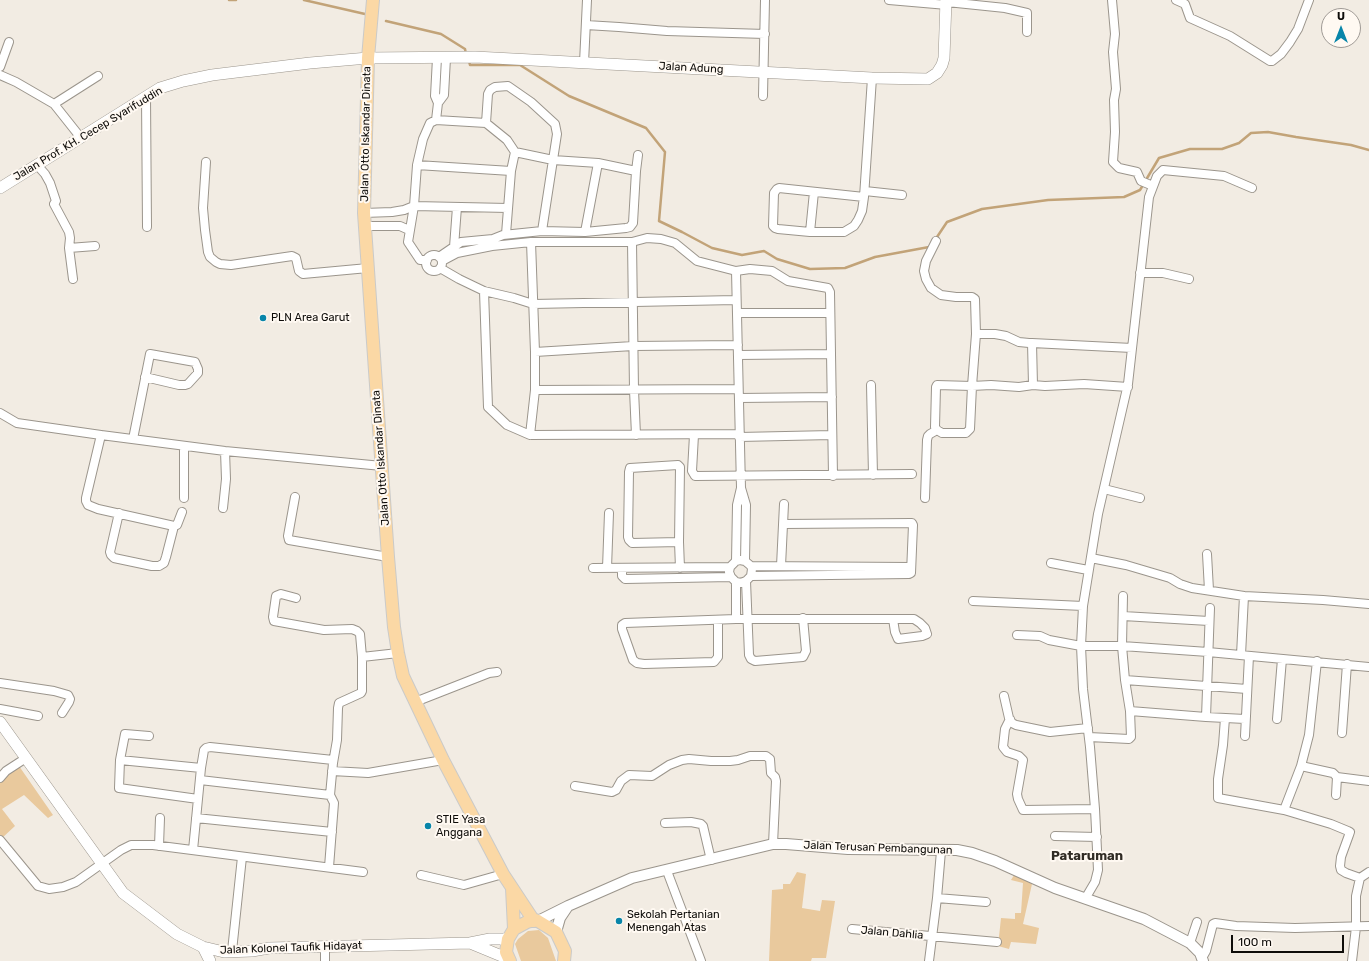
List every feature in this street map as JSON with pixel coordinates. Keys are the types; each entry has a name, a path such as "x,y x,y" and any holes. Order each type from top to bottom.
{"main road":[{"name":"Jalan Otto Iskandar Dinata","path":"373,0 368,58 364,213 388,557 394,627 398,653 403,676 443,760 503,874 536,920"},
{"name":"Jalan Adung","path":"368,58 469,57 872,78 928,79 937,73 944,58 947,2"},
{"name":"Jalan Prof. KH. Cecep Syarifuddin","path":"0,188 160,88 212,75 310,63 368,58"},
{"name":"Jalan Kolonel Taufik Hidayat","path":"0,722 123,893 177,934 203,947 224,952 269,948 470,943"},
{"path":"507,950 512,888"},
{"path":"507,950 527,922 536,920 556,932 565,951 564,961"},
{"path":"470,943 490,939 507,950"},
{"path":"470,943 507,950"},
{"path":"203,947 210,961"},
{"path":"246,961 252,950"}],"street":[{"path":"584,63 587,0"},
{"path":"763,96 765,0"},
{"path":"889,0 947,2 1005,8 1027,14 1027,32"},
{"path":"1112,0 1115,34 1114,52 1116,89 1114,100 1115,132 1113,162 1119,168 1137,172 1142,181 1151,186"},
{"path":"1176,0 1185,4 1190,18 1230,36 1272,61 1281,54 1298,28 1309,0"},
{"path":"586,25 619,26 667,31 765,34"},
{"path":"0,67 9,42"},
{"path":"436,120 438,103 444,95 441,58"},
{"path":"0,75 16,82 54,104 81,138"},
{"path":"54,104 98,76"},
{"path":"872,78 864,194 862,211 854,226 844,232 810,232 775,228 773,223 774,193 779,188 814,192 864,194 902,195"},
{"path":"486,123 488,94 490,90 495,87 508,86 531,102 555,124 557,134 542,231"},
{"path":"146,97 147,227"},
{"path":"427,260 420,260 408,242 414,206 417,165 430,123 436,120 486,123 507,140 515,152 553,160 598,163 636,172"},
{"path":"506,234 511,171 515,152"},
{"path":"638,155 633,223 630,227 585,232 542,231 506,234 484,240 461,242 454,247 440,262 435,270 430,269 427,266 427,260 432,255 440,262 459,279 484,291 533,304 736,300"},
{"path":"206,162 203,208 205,230 208,252 210,257 216,262 231,265 292,256 296,258 299,271 303,274 368,268"},
{"path":"585,232 598,163"},
{"path":"37,165 45,174 50,183 56,201 54,204 69,232 69,248 73,279"},
{"path":"417,165 511,171"},
{"path":"1085,899 1095,882 1098,870 1095,809 1083,689 1081,646 1082,606 1098,514 1128,387 1151,186 1163,170 1168,170 1224,176 1252,188"},
{"path":"810,232 814,192"},
{"path":"364,213 392,212 404,210 414,206 508,208"},
{"path":"454,247 457,208"},
{"path":"365,226 400,226 409,230"},
{"path":"440,262 457,253 492,246 531,242 632,242 647,238 661,239 675,243 697,261 736,271 750,269 772,271 788,281 828,288 830,313 834,476"},
{"path":"936,241 926,261 924,271 931,288 941,295 972,297 976,299 976,334 972,386 970,428 968,432 942,433 937,430 935,427 936,386 939,384 972,386 990,385 1019,387 1033,385 1045,386 1084,384 1128,387"},
{"path":"530,435 534,390 531,242"},
{"path":"632,242 636,435"},
{"path":"69,248 95,246"},
{"path":"736,271 740,476 741,488 746,505 749,579 747,619 749,655 751,659 755,661 803,657 806,651 803,618"},
{"path":"1140,273 1163,273 1189,279"},
{"path":"484,291 488,407 507,425 530,435 832,435"},
{"path":"737,313 830,313"},
{"path":"976,334 995,334 1006,336 1020,342 1132,348"},
{"path":"1032,343 1033,385"},
{"path":"534,352 633,346 738,345"},
{"path":"133,439 145,377 150,354 195,362 198,368 198,373 188,384 185,385 145,377"},
{"path":"738,355 831,354"},
{"path":"871,385 873,475"},
{"path":"534,390 634,390 832,396"},
{"path":"0,413 17,423 101,435 225,451 382,466"},
{"path":"925,498 927,440 930,434 937,430"},
{"path":"101,435 86,501 88,505 119,514 174,526"},
{"path":"694,435 692,471 695,476 834,476 912,474"},
{"path":"184,446 184,498"},
{"path":"223,508 226,479 225,451"},
{"path":"679,542 632,543 629,540 628,479 630,468 678,465 680,467 680,568"},
{"path":"736,619 734,579 729,572 733,564 737,505 741,488"},
{"path":"1104,489 1140,498"},
{"path":"295,497 288,536 289,540 388,557"},
{"path":"781,566 784,504"},
{"path":"119,514 110,552 111,555 114,558 122,560 159,566 164,563 174,526 177,525 182,512"},
{"path":"607,568 610,513"},
{"path":"622,568 622,576 625,578 734,579 741,582 749,579 911,573 912,523 783,524"},
{"path":"1207,554 1209,590"},
{"path":"1091,558 1126,565 1170,578 1180,584 1192,588 1244,596 1369,604"},
{"path":"593,568 680,568 733,564 740,560 748,563 781,566 911,567"},
{"path":"1051,563 1088,570"},
{"path":"832,575 833,566"},
{"path":"296,598 281,594 276,596 272,617 274,620 324,630 352,630 357,631 360,634 362,691 361,694 339,703 338,708 337,740 333,760 330,795 334,803 329,867"},
{"path":"1089,737 1129,739 1131,735 1130,711 1122,646 1123,596"},
{"path":"1244,596 1247,689 1245,736"},
{"path":"973,601 1082,606"},
{"path":"1206,717 1210,608"},
{"path":"1123,616 1209,621"},
{"path":"718,620 718,657 714,662 637,663 633,660 622,629 622,625 625,623 736,619 893,619"},
{"path":"1017,635 1040,636 1049,640 1081,646 1122,646 1369,666"},
{"path":"362,657 398,653"},
{"path":"1277,719 1282,659"},
{"path":"1284,810 1301,766 1309,735 1317,661"},
{"path":"1342,733 1346,664"},
{"path":"415,702 488,673 497,672"},
{"path":"1125,680 1247,689"},
{"path":"0,683 54,691 68,695 70,699 69,702 62,712"},
{"path":"1004,696 1005,706 1010,719 1012,723 1016,725 1050,732 1088,728"},
{"path":"0,709 38,716"},
{"path":"1130,711 1245,719"},
{"path":"1225,718 1218,779 1218,798 1284,810 1331,824 1350,832 1341,857 1340,866 1341,870 1360,878"},
{"path":"1010,719 1005,729 1003,747 1007,752 1020,756 1023,760 1017,794 1023,810 1095,809"},
{"path":"149,736 125,734 120,760 119,788 198,799"},
{"path":"193,850 201,768 204,750 206,748 210,747 333,760"},
{"path":"575,786 612,792 616,790 621,781 629,775 652,776 669,765 682,760 730,761 750,756 766,756 770,759 771,773 775,777 776,781 773,844"},
{"path":"0,778 6,771 26,758"},
{"path":"120,760 201,768"},
{"path":"332,770 368,773 443,760"},
{"path":"1301,766 1334,773 1337,777 1369,781"},
{"path":"1336,795 1337,777"},
{"path":"200,780 330,795"},
{"path":"159,846 160,818"},
{"path":"196,818 332,832"},
{"path":"665,823 691,822 701,824 703,826 711,860"},
{"path":"1055,836 1097,837"},
{"path":"0,840 38,886 49,889 63,887 76,882 131,845 159,846 363,872"},
{"name":"Jalan Terusan Pembangunan","path":"536,920 632,878 667,871 773,844 848,849 957,850 972,853 995,861 1056,888 1144,919 1190,944 1196,949 1202,959"},
{"path":"929,961 941,851"},
{"path":"232,951 242,857"},
{"path":"667,871 701,961"},
{"path":"1352,961 1356,926 1356,896 1360,878 1369,872"},
{"path":"421,875 464,885 503,874"},
{"path":"937,898 986,902"},
{"path":"556,932 560,918 568,906"},
{"path":"1190,944 1197,922"},
{"path":"1202,959 1206,951 1213,924 1215,923 1236,926 1295,928 1369,926"},
{"name":"Jalan Dahlia","path":"852,929 996,942"},
{"path":"325,946 325,961"}],"shaded area":[{"path":"19,766 53,815 48,818 24,795 2,809 15,826 1,839 0,778"},
{"path":"797,872 806,874 802,908 820,911 822,900 835,901 826,958 812,958 811,961 769,961 772,890 783,889 783,884 790,884"},
{"path":"1016,872 1032,884 1023,924 1039,928 1036,944 1011,942 1009,949 998,946 1001,918 1015,919 1015,913 1021,913 1023,883 1011,880"},
{"path":"539,930 548,938 556,961 521,961 515,944 518,939 528,931"}],"waterway":[{"path":"229,0 236,0"},
{"path":"304,0 365,14"},
{"path":"386,21 441,34 465,49 466,54"},
{"path":"469,61 470,65 520,65 569,96 646,128 665,152 659,221 712,248 742,255 764,251 777,259 810,269 845,268 875,257 929,247"},
{"path":"935,240 947,222 982,209 1048,200 1124,197 1140,190 1159,158 1190,149 1222,149 1239,143 1251,133 1268,132 1351,145 1369,150"}],"place":[{"name":"PLN Area Garut","path":"263,318"},
{"name":"STIE Yasa Anggana","path":"428,826"},
{"name":"Sekolah Pertanian Menengah Atas","path":"619,921"}],"district":[{"name":"Pataruman","path":"1087,856"}]}
